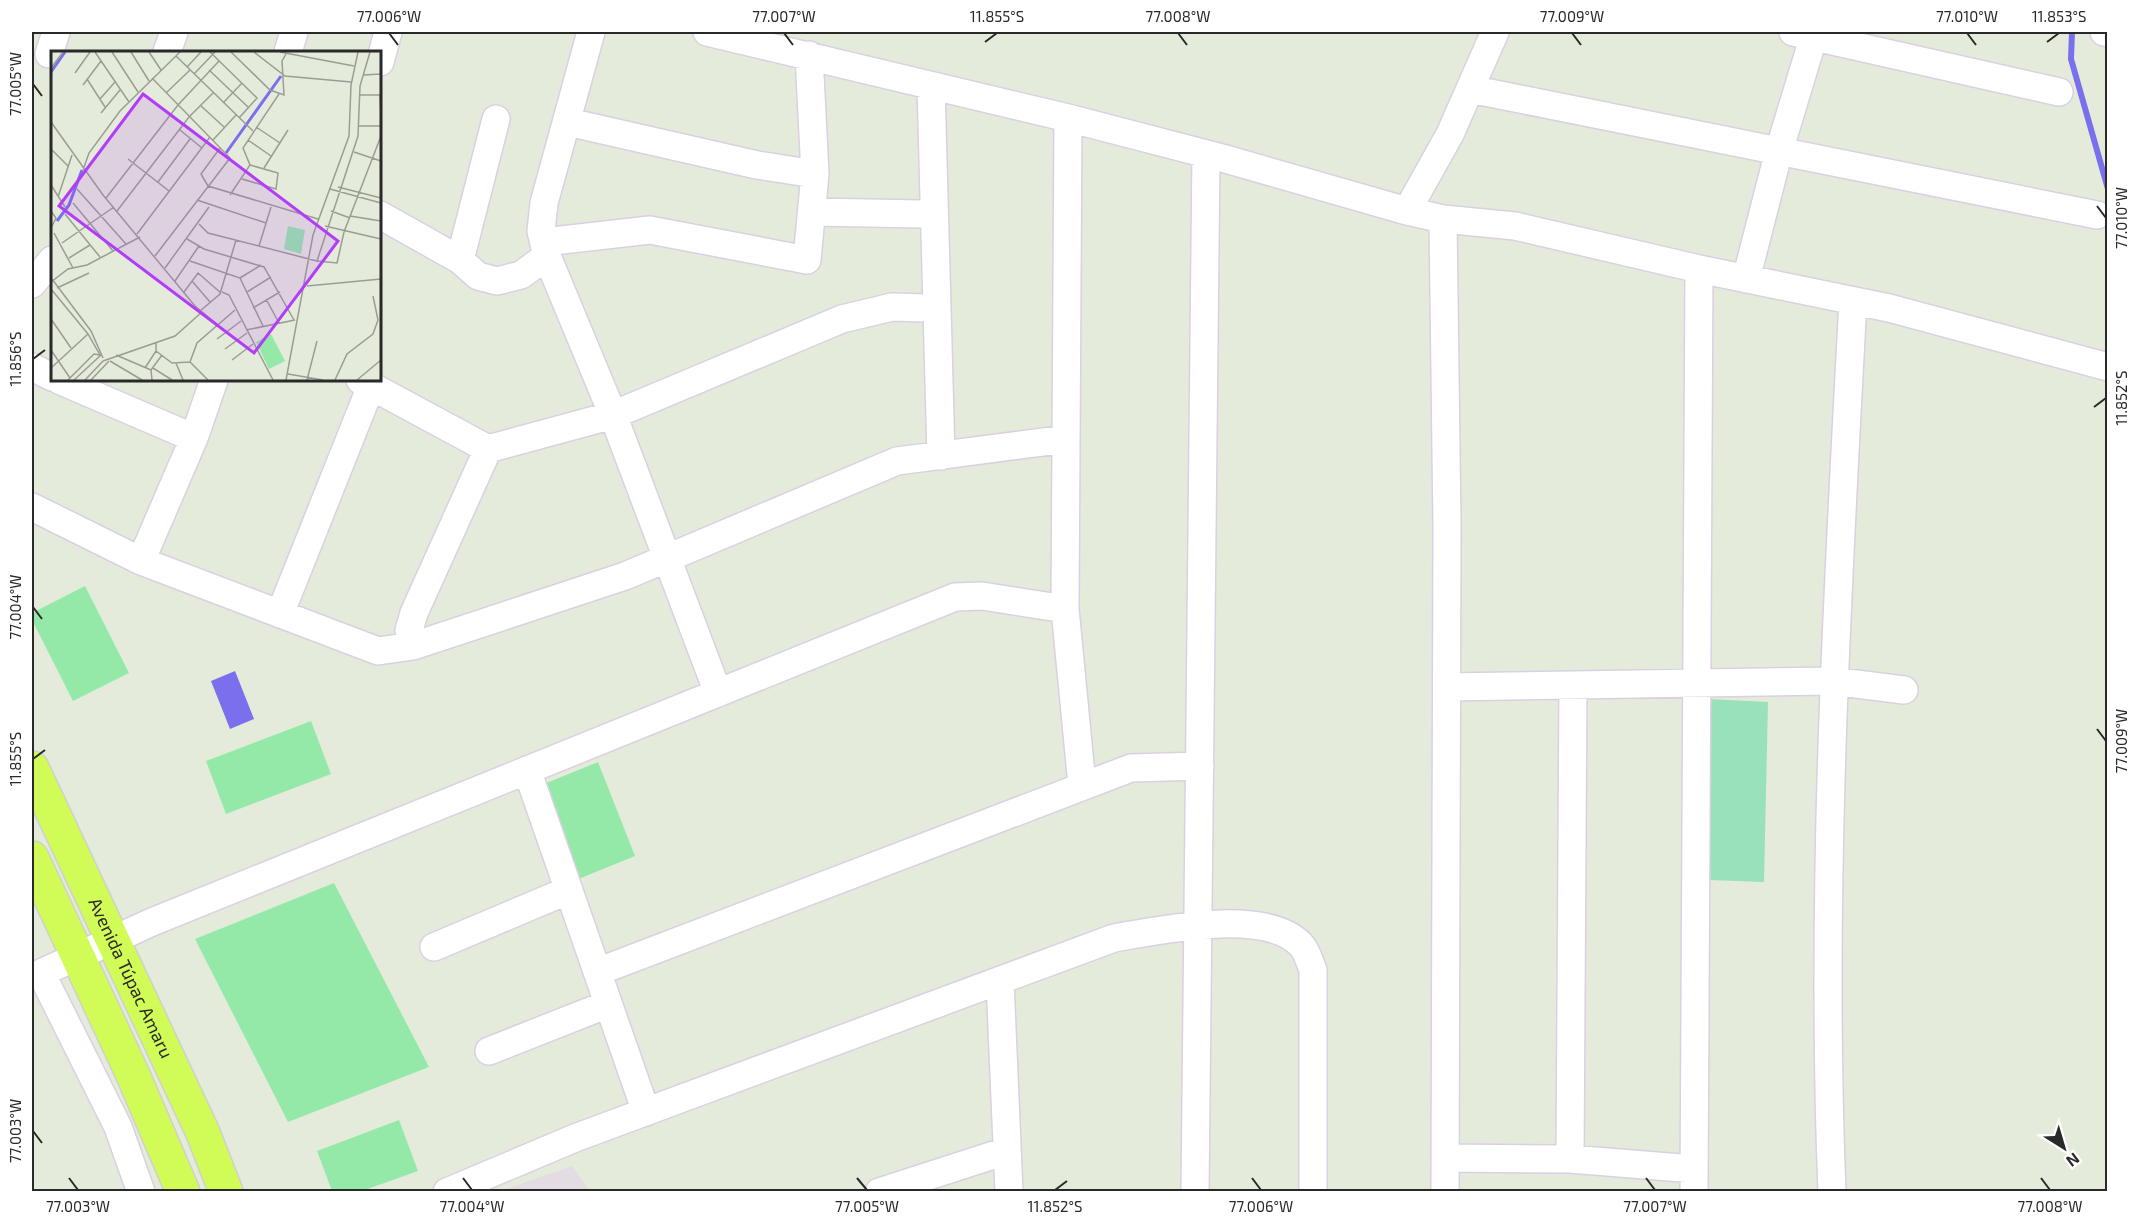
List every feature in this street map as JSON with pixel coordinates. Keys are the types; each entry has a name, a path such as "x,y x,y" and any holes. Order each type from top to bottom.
{"highway":[{"name":"Avenida Túpac Amaru","path":"32,768 203,1132 226,1191"},
{"path":"32,858 78,955 183,1191"}],"street":[{"path":"167,51 174,32"},
{"path":"288,51 294,32"},
{"path":"381,58 388,32"},
{"path":"591,32 544,204 541,231 545,249 612,415 718,693"},
{"path":"707,32 1068,118 1407,211 1443,219 1515,226 1699,269 1888,308 2108,367"},
{"path":"1407,211 1449,134 1495,32"},
{"path":"1746,279 1807,33 2059,93"},
{"path":"381,216 460,260 478,276 497,281 521,274 545,249 650,230 807,260 815,174 809,55"},
{"path":"931,86 941,456"},
{"path":"1470,88 2097,215"},
{"path":"460,260 496,118"},
{"path":"1068,118 1065,609 1082,786"},
{"path":"568,122 757,165 815,174"},
{"path":"1195,1191 1206,154"},
{"path":"812,212 922,214"},
{"path":"1443,219 1447,687 1445,1191"},
{"path":"32,284 51,261"},
{"path":"1445,1158 1570,1159 1694,1180 1699,269"},
{"path":"1832,1191 1827,1083 1832,681 1852,301"},
{"path":"280,614 366,383 488,449 612,415 842,319 892,307 927,308"},
{"path":"32,367 51,376"},
{"path":"61,381 194,438"},
{"path":"141,561 194,438 214,381"},
{"path":"32,507 141,561 378,651 413,646 625,576 897,461 1066,439"},
{"path":"413,646 409,630 414,613 488,449"},
{"path":"141,1191 118,1127 36,975 112,938 955,597 982,596 1065,609"},
{"path":"1447,687 1696,685 1832,681 1904,690"},
{"path":"1570,1159 1573,686"},
{"path":"597,972 1131,768 1200,766"},
{"path":"527,770 646,1112"},
{"path":"434,946 569,890"},
{"path":"447,1191 646,1112 1114,938 1197,924 1259,927 1282,931 1302,946 1313,970 1312,1191"},
{"path":"1000,981 1009,1191"},
{"path":"489,1051 608,1004"},
{"path":"879,1191 1006,1151"}],"shaded area":[{"path":"235,671 254,719 230,729 211,681"},
{"path":"572,1166 590,1191 501,1191"}],"green space":[{"path":"85,586 129,673 73,701 32,620 32,613"},
{"path":"1708,699 1768,702 1764,882 1709,880"},
{"path":"311,721 331,774 226,814 206,761"},
{"path":"598,762 635,856 576,880 539,786"},
{"path":"334,883 429,1067 288,1122 195,939"},
{"path":"399,1120 418,1171 362,1191 332,1191 317,1151"}],"waterway":[{"path":"2072,32 2071,59 2108,189"}]}
